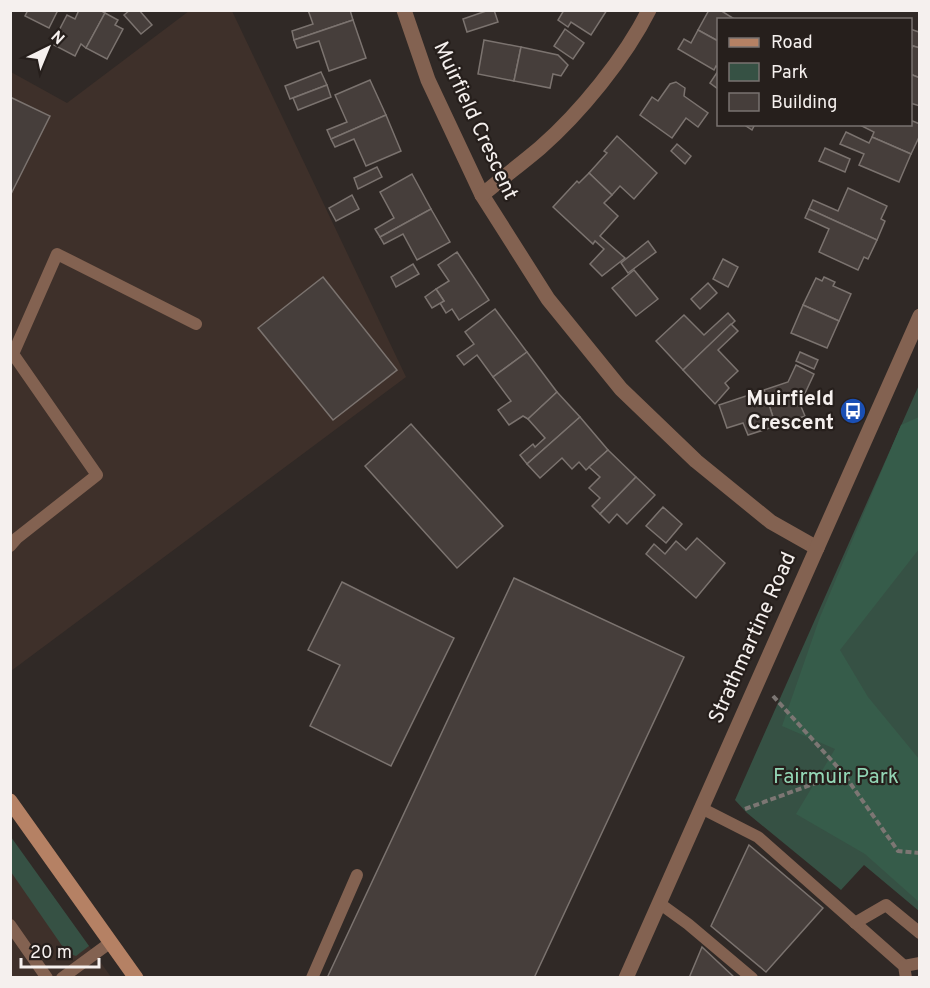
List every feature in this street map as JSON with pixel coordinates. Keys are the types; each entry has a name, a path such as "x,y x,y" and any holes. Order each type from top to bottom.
{"main road":[{"path":"10,801 136,978"}],"street":[{"name":"Muirfield Crescent","path":"404,10 428,80 482,195 548,298 621,388 696,461 771,522 817,548"},
{"path":"482,195 542,146 594,92 641,26 649,10"},
{"name":"Strathmartine Road","path":"626,978 920,316"}],"lane":[{"path":"10,546 17,538 98,475 13,354 57,255 196,324"},
{"path":"701,808 758,837 855,923 905,972 920,963"},
{"path":"312,978 357,875"},
{"path":"659,903 688,924 752,978"},
{"path":"855,923 886,905 920,933"},
{"path":"10,926 47,978"},
{"path":"62,978 111,942"}],"path":[{"path":"758,679 843,773 898,851 920,853"},
{"path":"736,813 843,773"}],"shaded area":[{"path":"189,11 232,11 406,377 11,671 11,72 67,103"},
{"path":"10,837 89,946 111,977 11,977"}],"green space":[{"name":"Fairmuir Park","path":"919,385 919,911 864,865 841,890 747,813 735,800"},
{"path":"919,417 919,549 840,650 868,697 919,759 919,902 865,854 796,814 835,749 782,726 820,617 901,425"},
{"path":"11,837 89,946 76,956 67,953 11,872"}],"building":[{"path":"28,10 58,10 49,28 25,16"},
{"path":"79,10 100,10 105,13 86,48 81,44 75,56 52,44 67,15 75,19"},
{"path":"130,10 139,10 152,25 141,34 124,15"},
{"path":"308,10 350,10 353,20 294,40 292,31 313,24"},
{"path":"494,10 498,22 467,32 463,19"},
{"path":"564,10 607,10 591,35 571,22 568,27 558,20"},
{"path":"709,10 720,10 733,18 717,18 717,40 698,30"},
{"path":"105,13 118,20 115,25 123,29 107,59 86,48"},
{"path":"353,20 366,58 329,71 319,41 297,48 294,40"},
{"path":"565,29 584,43 573,59 554,46"},
{"path":"698,30 717,40 717,67 714,70 678,49 684,39 691,43"},
{"path":"912,30 919,32 920,30 920,48 912,46"},
{"path":"484,40 521,47 514,81 478,74"},
{"path":"521,47 558,55 568,65 561,76 553,74 550,88 514,81"},
{"path":"912,48 920,48 920,78 912,75"},
{"path":"321,72 327,85 290,99 285,86"},
{"path":"717,72 717,88 710,83"},
{"path":"912,75 920,78 920,106 912,104"},
{"path":"370,80 386,115 331,139 327,130 347,122 335,95"},
{"path":"676,82 685,88 684,96 708,113 698,127 686,118 672,138 640,115 652,97 658,101 670,84"},
{"path":"327,85 331,97 298,110 293,98"},
{"path":"10,97 50,116 10,196"},
{"path":"386,115 401,151 366,166 354,139 335,147 331,139"},
{"path":"912,121 920,124 920,135 911,154 872,137 874,132 862,126 912,126"},
{"path":"846,132 869,143 872,137 911,154 899,182 859,165 864,154 840,144"},
{"path":"617,136 657,173 634,199 620,186 612,195 589,173 607,153 604,151"},
{"path":"677,144 691,156 685,164 671,151"},
{"path":"825,148 850,159 845,172 819,161"},
{"path":"377,167 382,177 358,189 354,178"},
{"path":"589,173 612,195 604,203 618,216 600,236 625,258 602,276 590,264 604,249 595,241 593,244 553,207 577,181 579,183"},
{"path":"412,174 431,209 380,237 375,229 394,218 380,192"},
{"path":"848,188 887,206 881,219 885,221 877,240 809,209 813,200 838,211"},
{"path":"352,195 359,209 336,221 329,208"},
{"path":"431,209 450,242 417,260 403,234 384,244 380,237"},
{"path":"809,209 877,240 868,259 864,257 858,270 819,252 829,229 805,218"},
{"path":"648,241 656,252 628,273 621,263"},
{"path":"457,252 489,300 459,320 452,309 446,313 440,303 444,301 436,289 449,281 438,265"},
{"path":"723,259 738,267 728,287 713,279"},
{"path":"413,264 419,274 396,287 391,277"},
{"path":"634,270 658,299 636,316 612,288"},
{"path":"323,277 397,370 333,420 258,328"},
{"path":"824,277 835,282 833,286 851,294 839,321 803,305 816,278 822,281"},
{"path":"708,283 717,293 700,309 691,299"},
{"path":"436,289 444,301 432,308 425,297"},
{"path":"803,305 839,321 827,348 791,333"},
{"path":"495,309 527,352 493,377 477,355 464,365 457,356 474,344 465,332"},
{"path":"728,313 735,321 683,370 656,341 684,315 704,335"},
{"path":"731,324 738,331 718,350 738,371 725,383 729,388 715,404 683,370"},
{"path":"527,352 557,392 528,419 523,416 509,425 498,410 511,401 493,377"},
{"path":"800,352 818,360 814,369 796,361"},
{"path":"796,365 814,374 800,404 805,416 776,426 764,390 788,382"},
{"path":"764,390 776,426 748,435 743,423 727,428 719,405"},
{"path":"557,392 580,417 527,464 520,455 533,444 535,447 545,438 528,419"},
{"path":"580,417 608,450 586,470 579,462 572,469 562,458 540,478 527,464"},
{"path":"411,424 503,526 457,568 365,466"},
{"path":"608,450 636,477 600,514 592,506 600,498 589,488 600,477 589,467"},
{"path":"636,477 655,495 627,524 617,514 609,523 600,514"},
{"path":"663,507 682,524 666,543 646,526"},
{"path":"697,538 725,563 696,598 646,554 654,544 665,554 676,541 686,550"},
{"path":"514,578 684,657 534,978 331,978 328,976"},
{"path":"342,582 454,638 391,766 310,726 340,665 308,650"},
{"path":"749,845 823,908 766,972 711,926"},
{"path":"702,947 735,978 689,978"}],"place":[{"name":"Muirfield Crescent","path":"853,411"}]}
